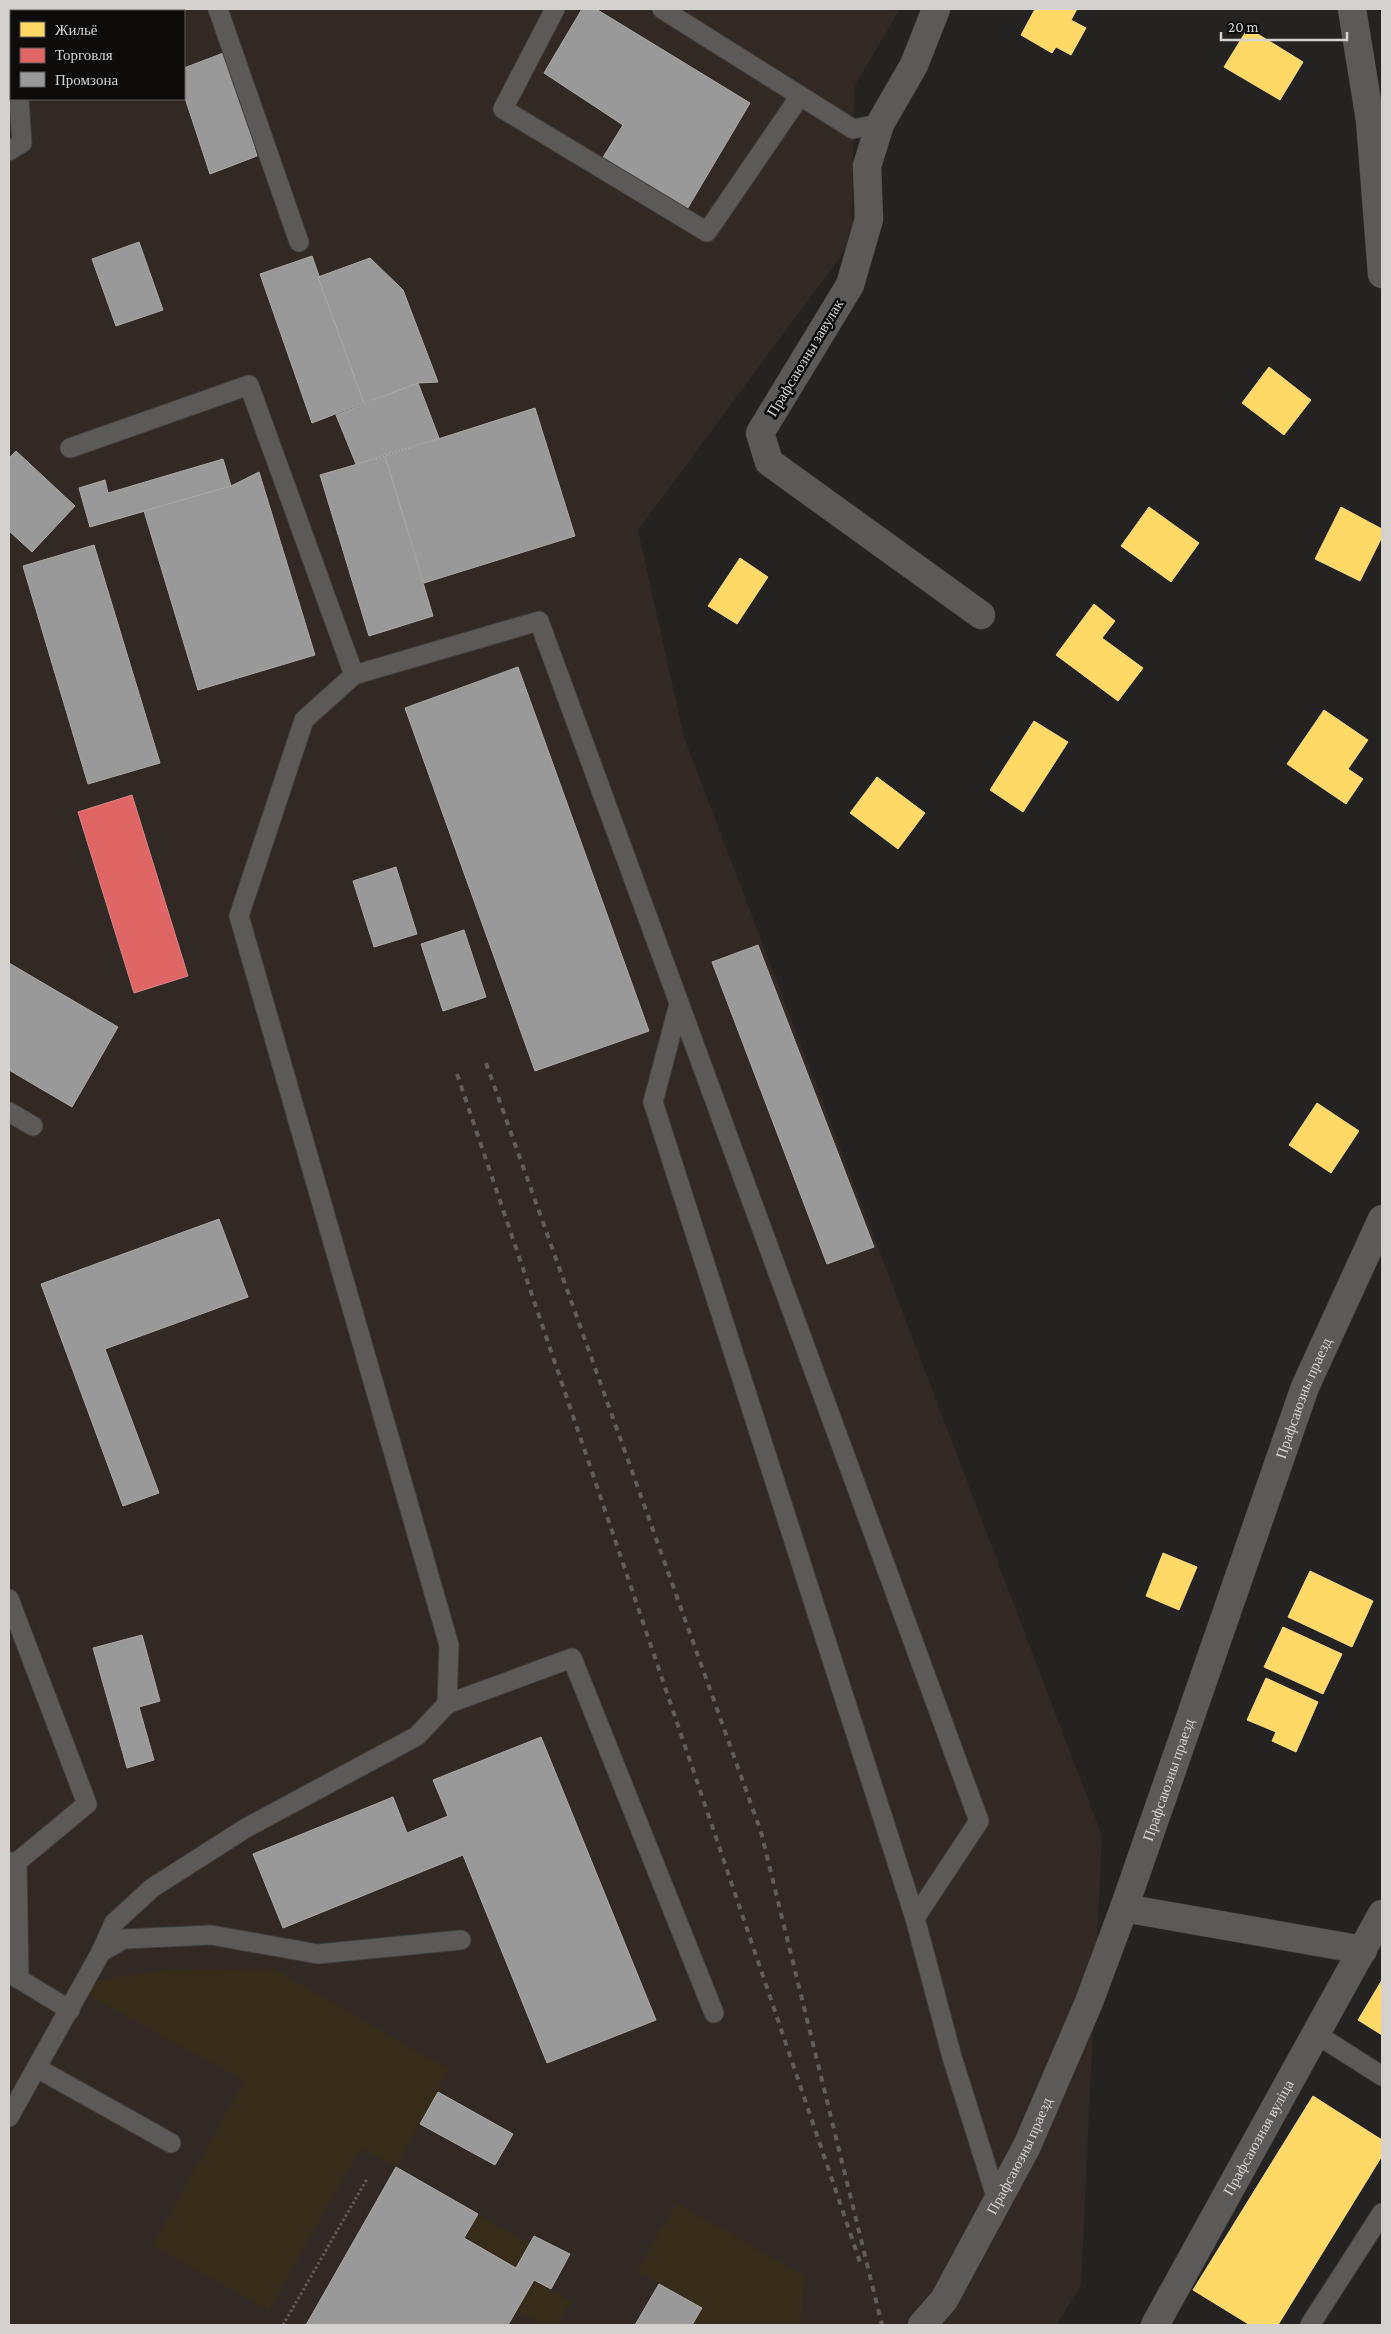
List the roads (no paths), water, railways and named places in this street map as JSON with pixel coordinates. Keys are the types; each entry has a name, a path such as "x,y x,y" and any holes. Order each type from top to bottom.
{"street":[{"name":"Прафсаюзны завулак","path":"936,9 914,65 880,124 868,166 869,219 850,285 760,433 769,462 981,615"},
{"path":"1352,9 1370,120 1382,274"},
{"name":"Прафсаюзны праезд","path":"922,2325 944,2300 998,2200 1026,2146 1070,2047 1124,1908 1305,1387 1382,1219"},
{"path":"1124,1908 1363,1950"},
{"name":"Прафсаюзная вуліца","path":"1155,2325 1382,1914"}],"lane":[{"path":"218,9 299,242"},
{"path":"555,9 502,109 708,232 800,96"},
{"path":"662,9 853,129 880,124"},
{"path":"9,151 22,142 19,100"},
{"path":"70,448 249,385 354,675"},
{"path":"447,1704 448,1645 239,916 304,720 354,675 539,621 978,1821 915,1918"},
{"path":"679,1004 653,1102 915,1918 952,2057 998,2200"},
{"path":"9,1112 33,1126"},
{"path":"9,1599 87,1804 13,1862 14,1976 70,2010"},
{"path":"9,2117 70,2010 114,1923 152,1888 246,1828 417,1736 447,1704 572,1658 714,2013"},
{"path":"101,1952 124,1939 211,1935 318,1954 462,1940"},
{"path":"1316,2034 1382,2076"},
{"path":"37,2068 171,2143"},
{"path":"1310,2325 1382,2213"}],"railway":[{"path":"486,1063 761,1832 882,2325"},
{"path":"457,1074 860,2262"}]}
